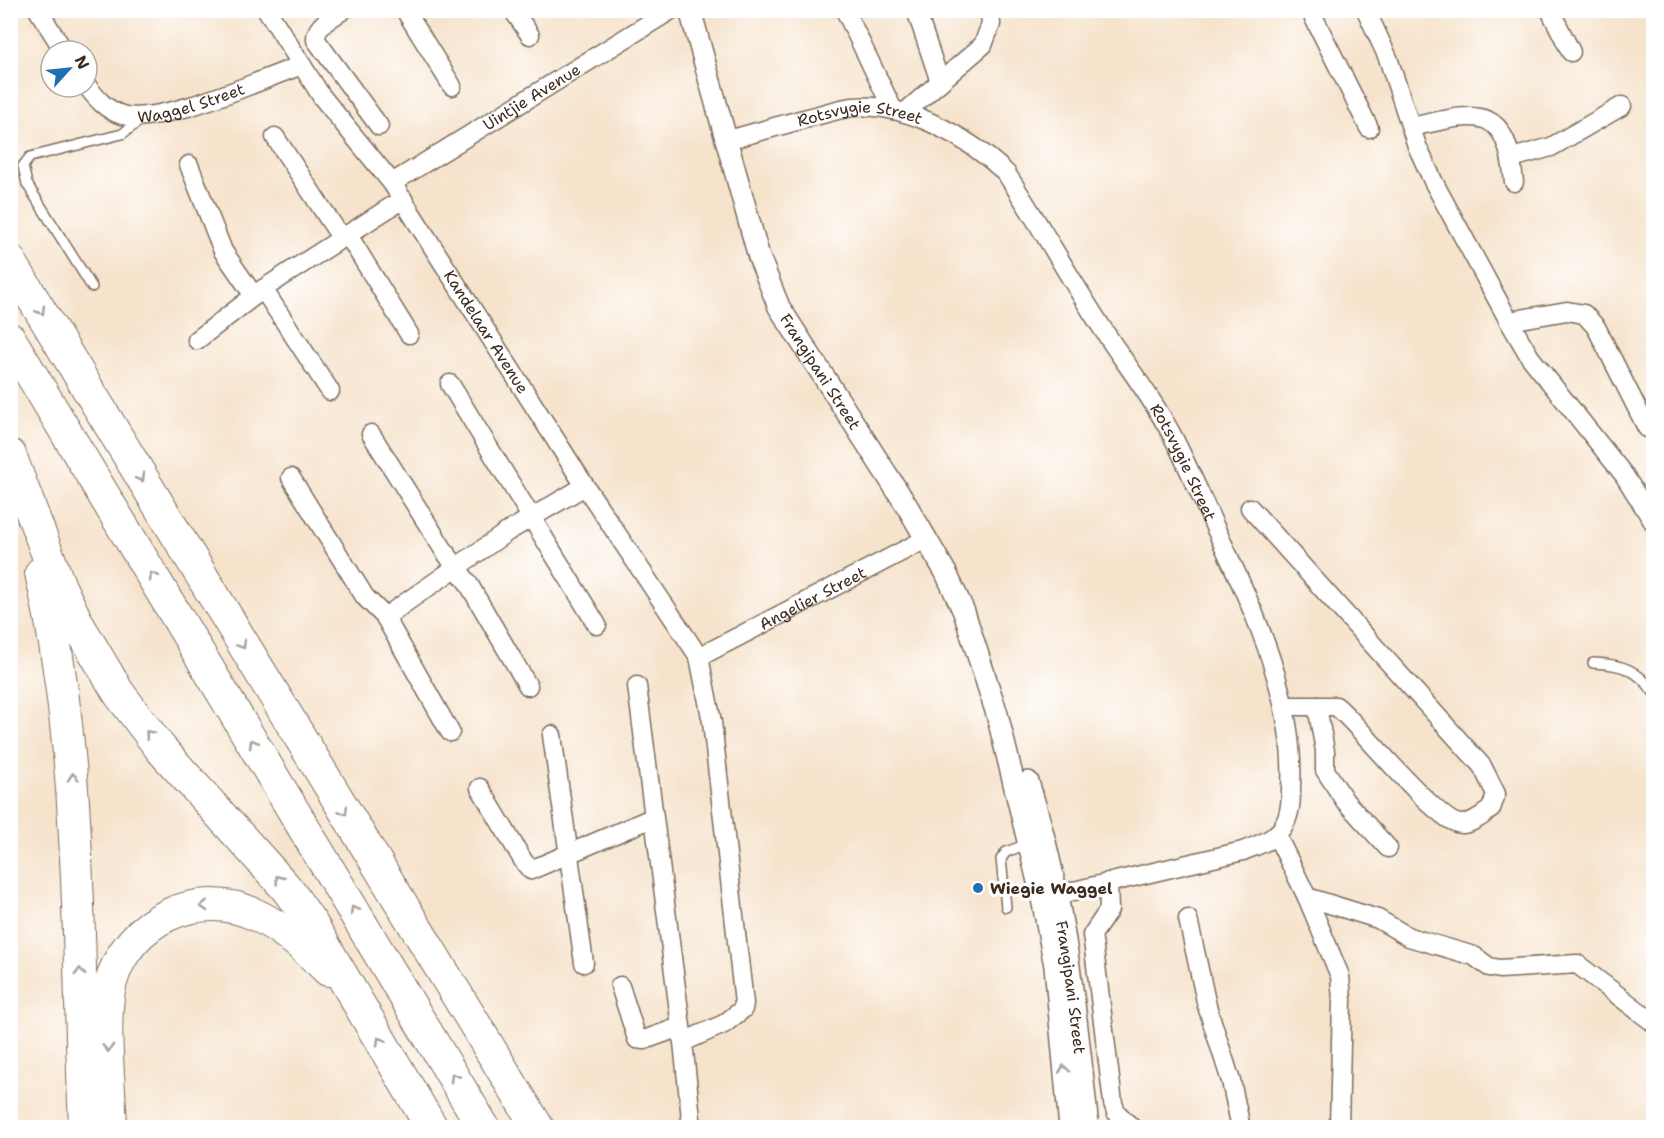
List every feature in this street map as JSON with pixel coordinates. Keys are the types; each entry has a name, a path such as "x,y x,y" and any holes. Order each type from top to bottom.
{"highway":[{"path":"10,261 538,1128"},
{"path":"10,339 484,1128"},
{"path":"15,467 60,587 79,626 118,692 161,749 288,890 311,923 432,1128"},
{"path":"15,467 44,584 72,766 85,1128"},
{"path":"111,1128 107,1009 110,984 123,955 137,936 156,920 198,906 228,907 255,914 299,943 355,999"},
{"path":"76,1128 81,1030"}],"street":[{"path":"38,10 56,39"},
{"name":"Kandelaar Avenue","path":"267,10 322,97 403,199 585,486 699,657"},
{"path":"343,10 319,28 315,33 316,40 379,126"},
{"path":"405,10 452,86"},
{"path":"513,10 530,35"},
{"name":"Uintjie Avenue","path":"392,183 671,10"},
{"name":"Frangipani Street","path":"690,10 759,257 779,307 885,470 957,596 997,714 1030,843 1050,896 1070,1128"},
{"path":"845,10 898,112 940,82 983,45 992,24 990,10"},
{"path":"916,10 940,82"},
{"path":"1310,10 1370,128"},
{"path":"1366,10 1388,58 1411,127 1434,183 1509,321 1530,357 1624,475 1653,523"},
{"path":"1550,10 1571,52"},
{"name":"Waggel Street","path":"99,99 106,107 121,114 145,116 182,108 302,65"},
{"path":"1512,158 1551,147 1622,106"},
{"name":"Rotsvygie Street","path":"728,140 846,108 898,112 957,137 994,161 1006,173 1107,335 1140,379 1173,436 1243,587 1285,706 1293,760 1289,813 1276,834"},
{"path":"1411,127 1452,119 1486,118 1502,131 1512,158 1514,182"},
{"path":"274,137 345,237 409,334"},
{"path":"189,165 223,251 258,292 330,391"},
{"path":"197,340 258,292 403,199"},
{"path":"1509,321 1567,311 1584,314 1596,327 1647,428"},
{"path":"450,384 534,517 597,625"},
{"path":"371,434 456,567 528,686"},
{"path":"291,478 365,597 385,617 450,732"},
{"path":"385,617 456,567 585,486"},
{"path":"1250,508 1482,766 1496,794 1491,809 1463,824 1454,823 1418,793 1336,705 1285,706"},
{"name":"Angelier Street","path":"699,657 926,539"},
{"path":"620,986 637,1039 682,1035 735,1017 743,1009 712,722 699,657"},
{"path":"637,686 692,1128"},
{"path":"1317,706 1325,751 1325,770 1345,801 1388,848"},
{"name":"Frangipani Street","path":"997,714 1013,742 1025,773 1050,896 1073,987 1088,1128"},
{"path":"552,735 584,963"},
{"path":"480,788 528,869 540,867 652,818"},
{"path":"1050,896 1243,851 1276,834 1307,897 1341,985 1339,1128"},
{"path":"1108,882 1109,910 1092,935 1113,1103 1116,1112 1132,1128"},
{"path":"1307,897 1378,919 1409,937 1474,956 1489,967 1500,969 1576,964 1653,1023"},
{"path":"1188,919 1207,1006 1231,1081 1241,1128"}],"lane":[{"path":"92,287 27,184 23,166 30,157 122,134 145,116"},
{"path":"1593,663 1614,664 1632,669 1646,681 1653,693"},
{"path":"1005,907 1000,866 1003,855 1030,843"}],"place":[{"name":"Wiegie Waggel","path":"978,888"}]}
